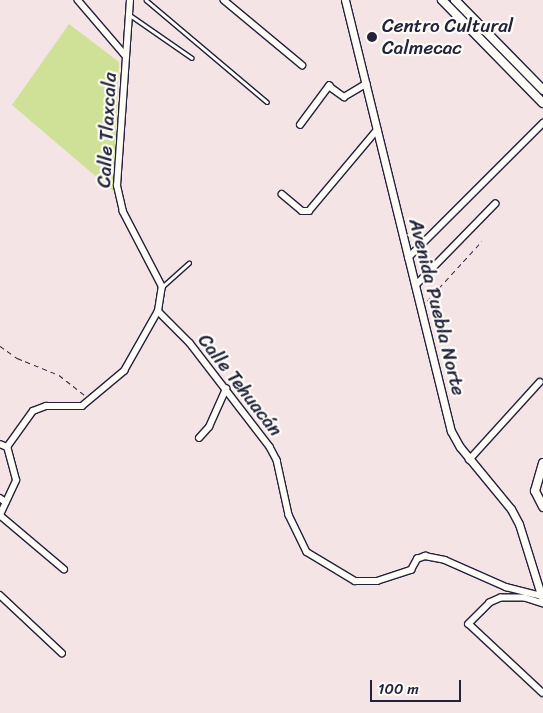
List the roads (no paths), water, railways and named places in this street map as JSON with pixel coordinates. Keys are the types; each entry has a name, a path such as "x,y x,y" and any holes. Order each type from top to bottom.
{"main road":[{"path":"442,0 543,103"},
{"path":"455,0 543,90"},
{"path":"543,463 535,491 543,507"}],"street":[{"path":"78,0 126,56"},
{"name":"Calle Tlaxcala","path":"130,0 119,199 162,287"},
{"path":"224,0 302,65"},
{"name":"Avenida Puebla Norte","path":"345,0 408,258 422,306 451,431 469,460 501,496 519,524 542,600"},
{"path":"300,125 329,86 344,97 366,84"},
{"path":"408,258 543,123"},
{"path":"282,194 306,212 377,130"},
{"path":"416,284 495,204"},
{"path":"7,447 39,406 76,408 91,399 124,371 158,311 162,287"},
{"name":"Calle Tehuacán","path":"158,311 190,343 270,446 297,534 303,548 314,557 360,582 384,580 411,570 420,556 437,557 506,587 542,600"},
{"path":"469,460 540,382"},
{"path":"199,438 209,427 226,389"},
{"path":"0,444 7,447 16,474 0,515 64,569"},
{"path":"0,498 6,502"},
{"path":"0,595 62,653"},
{"path":"542,600 501,598 490,603 469,624 543,693"}],"lane":[{"path":"146,0 267,102"},
{"path":"129,14 192,58"},
{"path":"162,287 189,263"}],"place":[{"name":"Centro Cultural Calmecac","path":"372,37"}]}
